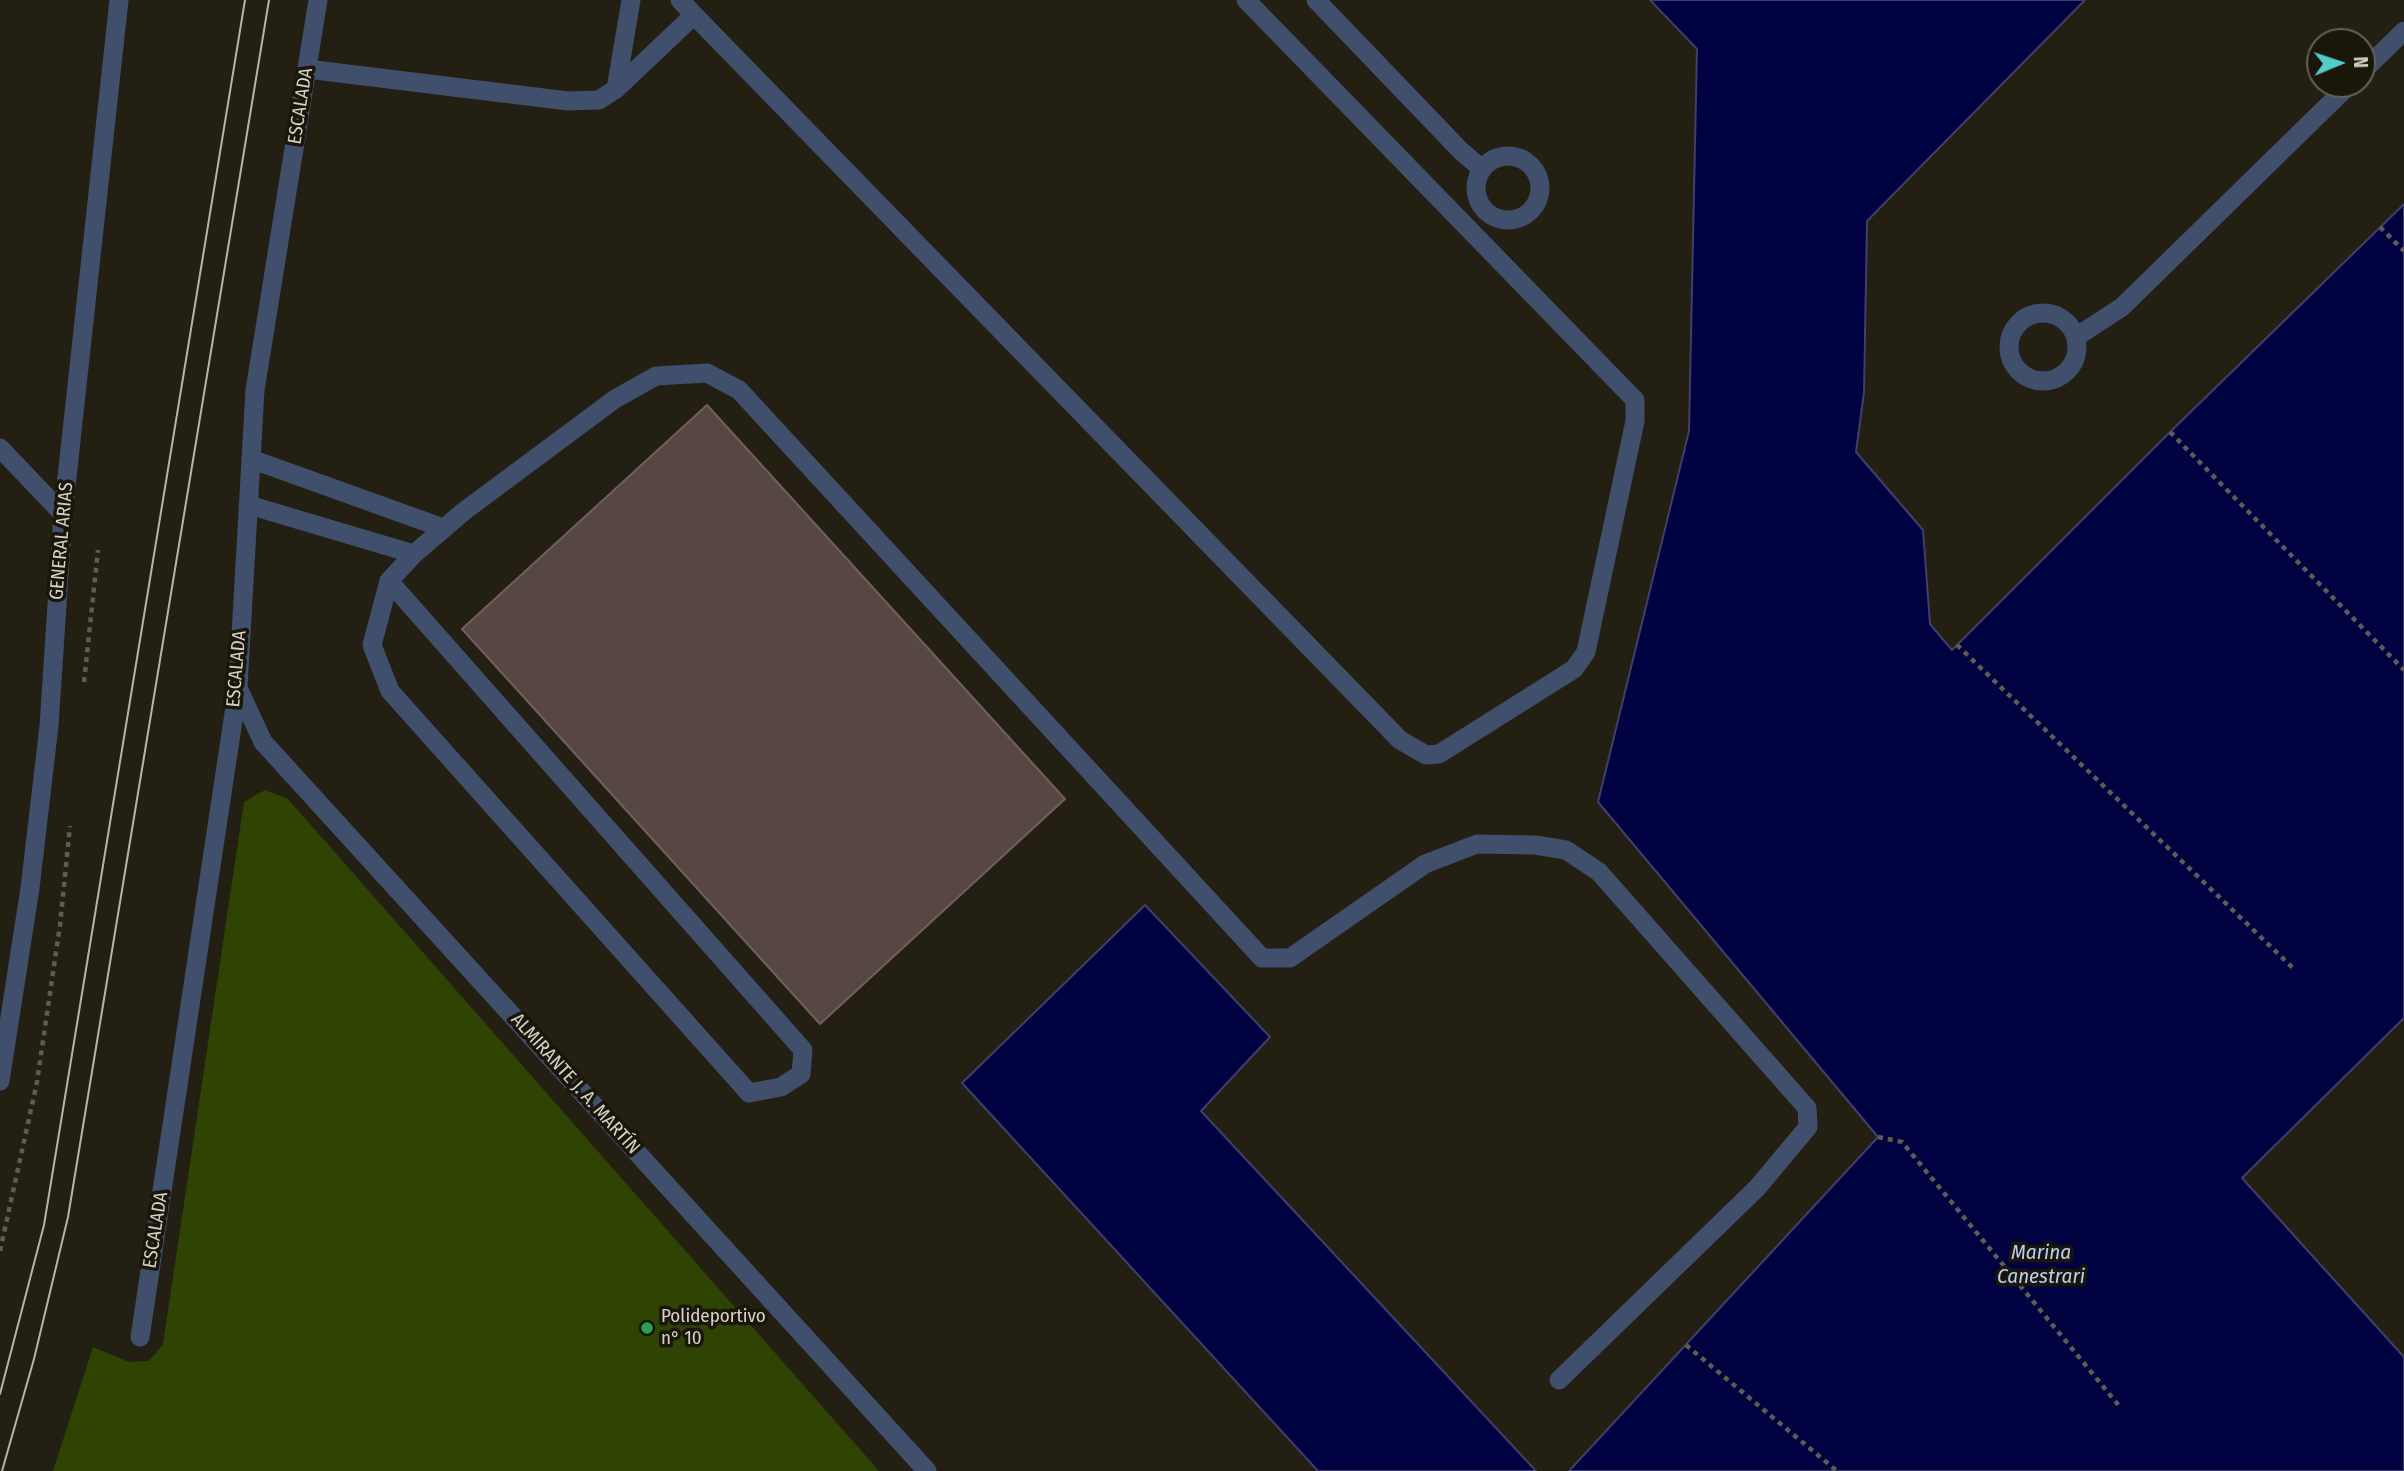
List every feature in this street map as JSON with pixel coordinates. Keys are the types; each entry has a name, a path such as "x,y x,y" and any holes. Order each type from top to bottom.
{"street":[{"name":"GENERAL ARIAS","path":"0,1081 30,888 49,726 63,514 119,0"},
{"name":"ESCALADA","path":"140,1337 238,687 256,390 318,0"},
{"path":"617,89 631,0"},
{"path":"307,69 568,102 599,100 617,89 687,7 1400,740 1426,755 1439,754 1574,669 1586,653 1636,421 1635,400 1246,0"},
{"path":"1316,0 1461,151 1482,169"},
{"path":"2376,58 2404,31"},
{"path":"2076,337 2123,307 2336,98"},
{"path":"389,581 803,1050 801,1074 781,1087 749,1093 390,691 372,645 389,581 414,554 443,528 615,399 656,376 707,373 739,390 1262,958 1290,958 1425,864 1477,844 1535,845 1566,850 1599,872 1807,1108 1808,1127 1757,1188 1559,1380"},
{"path":"0,448 63,514"},
{"path":"251,459 443,528"},
{"path":"248,505 414,554"},
{"name":"ALMIRANTE J. A. MARTÍN","path":"238,687 263,742 927,1471"}],"path":[{"path":"2380,227 2404,251"},
{"path":"2170,432 2404,670"},
{"path":"1957,645 2294,969"},
{"path":"1878,1137 1902,1142 2120,1407"},
{"path":"1686,1345 1837,1471"}],"green space":[{"path":"265,790 288,799 879,1471 53,1471 93,1347 129,1362 149,1361 163,1344 244,802"}],"water":[{"name":"Marina Canestrari","path":"1650,0 2085,0 1867,221 1864,392 1856,452 1923,530 1930,624 1952,650 2404,204 2404,1018 2242,1178 2404,1357 2404,1471 1569,1471 1878,1137 1598,802 1689,431 1697,49"},
{"path":"1145,905 1270,1037 1201,1111 1536,1471 1318,1471 962,1083"}],"building":[{"path":"707,405 1065,799 820,1024 462,629"}],"tram line":[{"path":"0,1394 44,1225 245,0"},
{"path":"2,1471 34,1359 68,1217 269,0"}],"place":[{"name":"Polideportivo n° 10","path":"647,1328"}]}
